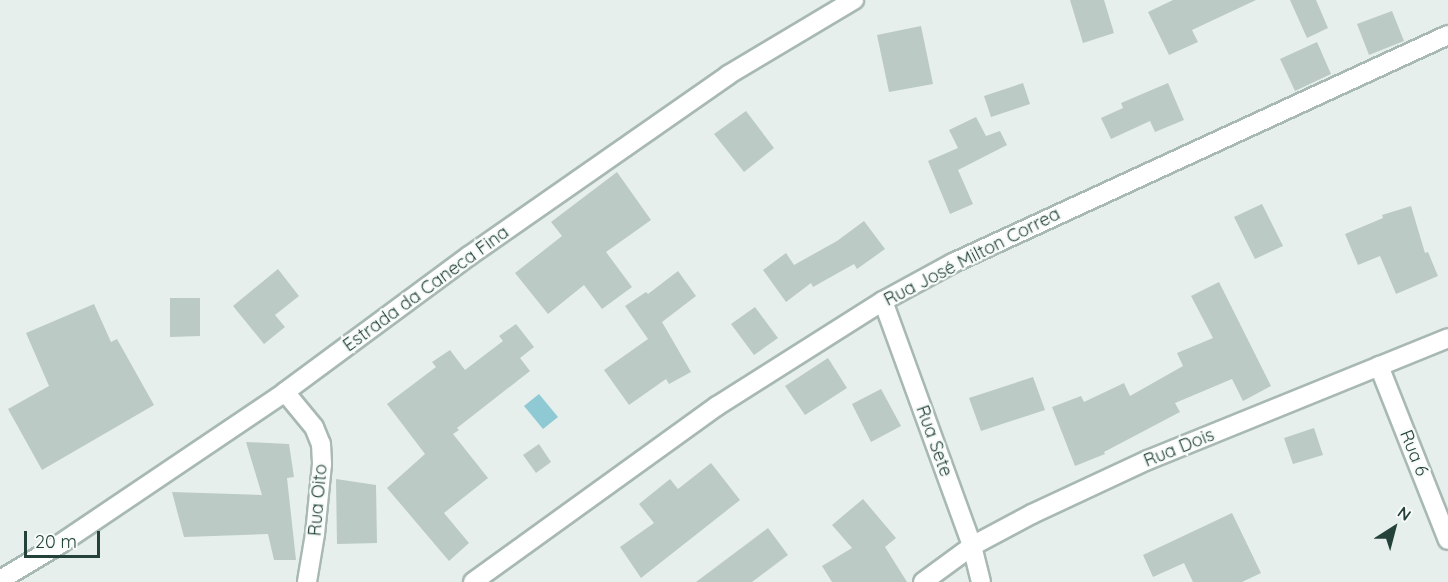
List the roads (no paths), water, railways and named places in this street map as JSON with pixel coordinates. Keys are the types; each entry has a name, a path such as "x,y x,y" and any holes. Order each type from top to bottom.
{"street":[{"name":"Estrada da Caneca Fina","path":"0,580 60,544 285,392 469,256 728,75 854,0"},
{"name":"Rua José Milton Correa","path":"473,582 717,406 883,302 953,263 1448,35"},
{"name":"Rua Sete","path":"883,302 972,546 981,582"},
{"name":"Rua Dois","path":"923,582 972,546 1032,514 1148,460 1448,338"},
{"name":"Rua 6","path":"1379,366 1448,540"},
{"name":"Rua Oito","path":"285,392 314,427 321,444 322,464 308,582"}],"water":[{"path":"539,394 558,417 543,429 524,406"}]}
